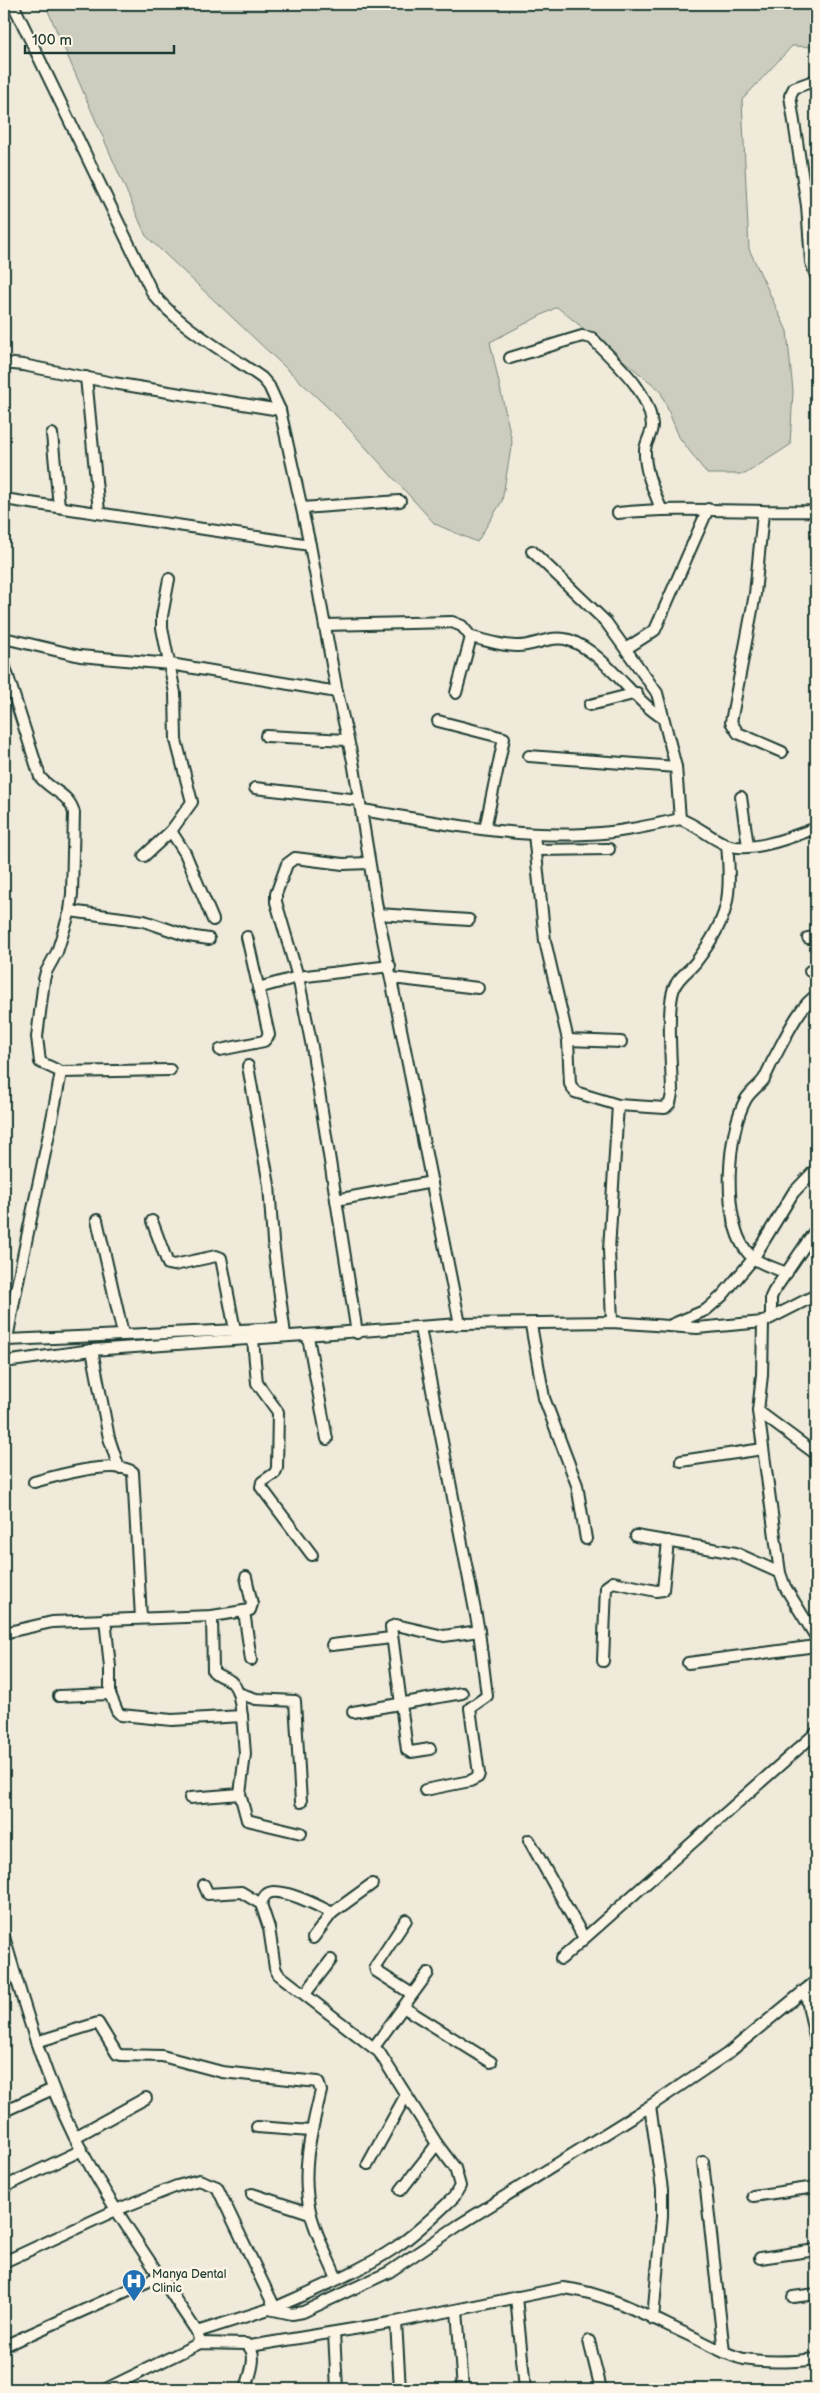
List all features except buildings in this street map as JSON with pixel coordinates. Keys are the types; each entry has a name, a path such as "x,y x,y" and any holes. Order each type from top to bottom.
{"street":[{"path":"13,4 153,294 190,329 262,378 269,386 280,410 310,545 360,805 378,914 390,966 460,1324"},
{"path":"816,80 794,88 790,96 811,205 816,276"},
{"path":"510,358 582,336 592,338 636,385 648,407 652,430 646,448 645,459 650,480 662,509"},
{"path":"4,363 280,410"},
{"path":"86,377 99,512"},
{"path":"52,434 59,506"},
{"path":"4,499 310,545"},
{"path":"302,508 400,501"},
{"path":"618,513 662,509 708,509 763,513 816,511"},
{"path":"627,648 655,630 708,509"},
{"path":"763,513 755,594 731,722 738,732 782,752"},
{"path":"532,551 600,616 627,648 656,693 676,767 680,819"},
{"path":"144,856 171,831 192,802 176,740 176,701 161,621 169,579"},
{"path":"325,625 452,622 462,626 471,637 514,646 558,638 571,641 601,660 637,693 652,711 663,718"},
{"path":"456,693 471,637"},
{"path":"4,638 80,656 170,664 337,692"},
{"path":"4,664 40,777 70,801 73,805 74,813 73,884 70,911 57,952 46,972 37,1037 40,1062 61,1072 170,1070"},
{"path":"590,705 637,693"},
{"path":"438,721 504,738 486,829"},
{"path":"266,736 347,740"},
{"path":"529,756 676,767"},
{"path":"254,788 329,795 360,805 486,829 534,834 614,832 680,819 692,823 726,845 748,846 774,843 816,828"},
{"path":"741,797 748,846"},
{"path":"171,831 185,853 213,920"},
{"path":"534,834 545,940 568,1040 568,1080 573,1090 618,1105 664,1108 671,1101 673,992 681,977 696,962 725,913 730,882 726,845"},
{"path":"536,850 609,849"},
{"path":"357,1333 312,1047 298,977 276,902 276,894 287,864 299,858 344,864 369,863"},
{"path":"70,911 144,921 188,936 209,939"},
{"path":"378,914 469,920"},
{"path":"220,1050 264,1041 268,1038 247,937"},
{"path":"258,988 298,977 390,966"},
{"path":"392,978 478,988"},
{"path":"787,1273 753,1259 744,1248 731,1213 730,1163 746,1099 763,1080 787,1034 809,1002 816,996"},
{"path":"568,1040 621,1042"},
{"path":"248,1066 269,1185 284,1333"},
{"path":"61,1072 50,1134 5,1341 235,1330 308,1336 460,1324 612,1322 697,1328 767,1320 816,1295"},
{"path":"612,1322 609,1250 618,1105"},
{"path":"668,1327 712,1307 753,1259 793,1193 816,1169"},
{"path":"336,1200 432,1182"},
{"path":"97,1220 123,1334"},
{"path":"152,1221 168,1264 174,1265 216,1256 221,1258 235,1330"},
{"path":"816,1229 771,1298 758,1411 780,1573 785,1587 816,1637"},
{"path":"531,1324 544,1398 577,1485 586,1539"},
{"path":"420,1328 479,1632 487,1696 470,1708 478,1777 470,1781 425,1790"},
{"path":"4,1362 92,1350 253,1340 284,1333"},
{"path":"308,1336 327,1439"},
{"path":"253,1340 256,1383 276,1408 278,1416 276,1470 262,1482 261,1488 312,1555"},
{"path":"92,1350 109,1438 119,1468"},
{"path":"758,1411 816,1454"},
{"path":"681,1461 763,1449"},
{"path":"34,1482 70,1471 119,1468 130,1470 134,1475 141,1618"},
{"path":"636,1536 736,1553 780,1573"},
{"path":"603,1661 606,1587 613,1582 656,1591 664,1590 668,1562 668,1541"},
{"path":"4,1633 52,1622 212,1616 244,1612 252,1606 246,1577"},
{"path":"244,1612 251,1660"},
{"path":"212,1616 213,1671 217,1676 232,1682 238,1693 245,1754 240,1794 248,1822 301,1833"},
{"path":"105,1619 110,1667 110,1694 117,1711 121,1715 172,1720 242,1716"},
{"path":"430,1749 411,1752 407,1750 391,1627 396,1626 437,1635 479,1632"},
{"path":"332,1645 391,1638"},
{"path":"688,1663 816,1646"},
{"path":"238,1693 256,1699 295,1700 301,1802"},
{"path":"353,1712 462,1693"},
{"path":"59,1696 110,1694"},
{"path":"561,1959 816,1733"},
{"path":"190,1798 240,1794"},
{"path":"529,1840 584,1938"},
{"path":"313,1938 332,1913 372,1884"},
{"path":"197,2332 274,2309 393,2249 411,2236 454,2197 459,2190 458,2174 379,2052 276,1971 269,1928 261,1904 241,1892 208,1894 204,1885"},
{"path":"261,1904 266,1894 272,1892 298,1896 332,1913"},
{"path":"406,1920 375,1967 376,1971 412,1994"},
{"path":"4,1937 6,1951 52,2089 75,2137 116,2210 197,2332 200,2343"},
{"path":"305,1994 331,1960"},
{"path":"374,2047 428,1973"},
{"path":"4,2262 116,2210 191,2181 199,2180 217,2187 274,2309 292,2314 303,2312 389,2272 458,2225 650,2106 727,2054 816,1981"},
{"path":"805,1990 816,2042"},
{"path":"403,2007 491,2062"},
{"path":"36,2042 98,2023 117,2054 121,2056 162,2056 222,2072 315,2082 320,2085 321,2091 307,2147 306,2177 310,2213 336,2279"},
{"path":"4,2111 52,2089"},
{"path":"368,2164 406,2095"},
{"path":"75,2137 146,2098"},
{"path":"650,2106 662,2189 662,2216 653,2319"},
{"path":"257,2127 311,2131"},
{"path":"401,2190 438,2144"},
{"path":"4,2187 82,2150"},
{"path":"703,2162 724,2352"},
{"path":"753,2196 816,2187"},
{"path":"252,2194 310,2213"},
{"path":"760,2258 816,2250"},
{"path":"4,2346 160,2276"},
{"path":"106,2389 200,2343 246,2344 250,2346 396,2322 552,2289 576,2289 653,2319 724,2352 744,2359 790,2362 816,2359"},
{"path":"793,2297 816,2294"},
{"path":"516,2297 525,2389"},
{"path":"457,2310 463,2389"},
{"path":"396,2322 400,2389"},
{"path":"334,2333 337,2389"},
{"path":"589,2341 601,2389"},
{"path":"246,2389 254,2356 250,2346"}],"shaded area":[{"path":"45,4 816,4 816,47 792,46 742,100 749,249 787,331 793,391 790,445 745,474 707,474 679,437 660,390 557,307 490,342 512,442 502,501 477,542 435,524 341,420 146,236"}],"place":[{"name":"Manya Dental Clinic","path":"134,2302"}]}
